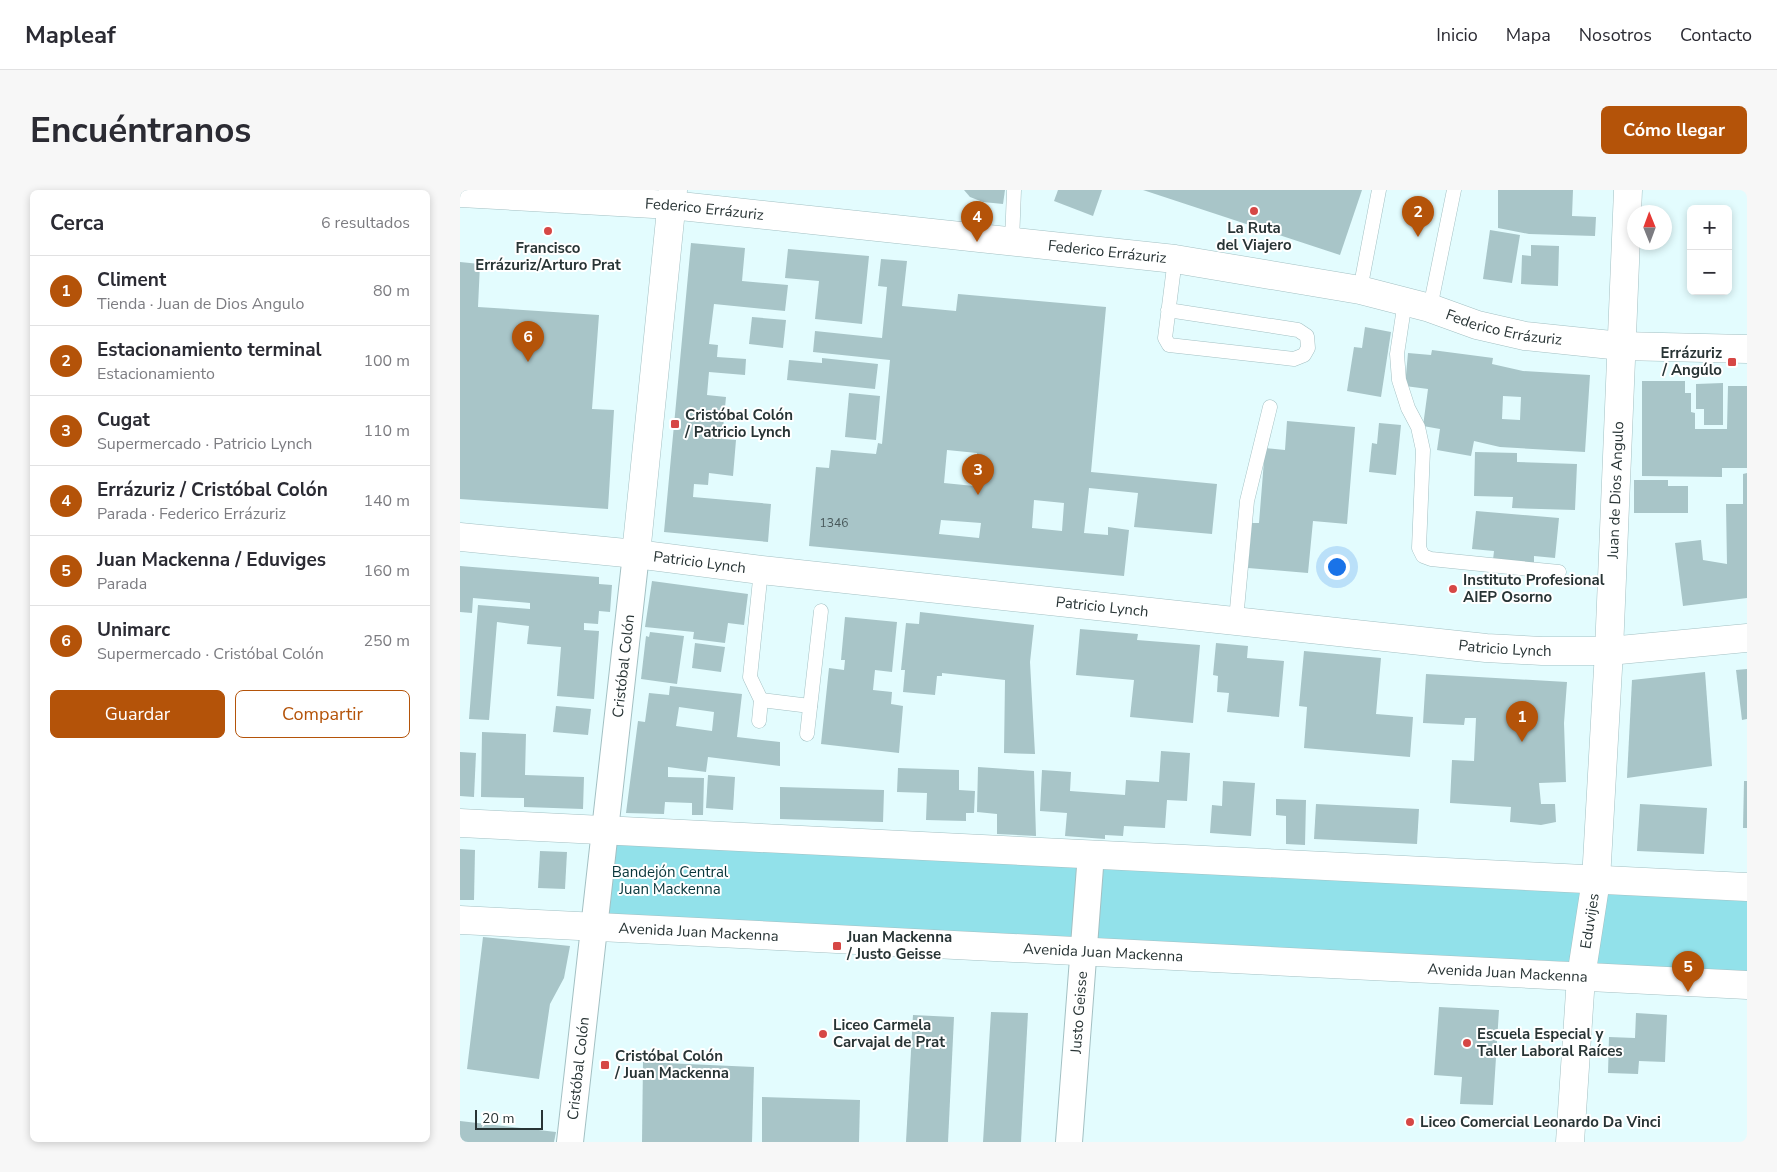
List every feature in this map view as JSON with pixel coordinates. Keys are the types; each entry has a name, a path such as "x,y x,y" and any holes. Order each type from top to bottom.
{"street":[{"name":"Juan de Dios Angulo","path":"1596,880 1609,651 1628,190"},
{"name":"Federico Errázuriz","path":"460,193 526,193 672,198 1012,242 1175,259 1360,290 1430,308 1477,325 1525,336 1621,346 1747,349"},
{"name":"Cristóbal Colón","path":"570,1142 636,554 672,198"},
{"name":"Patricio Lynch","path":"460,537 636,554 761,570 1486,648 1542,651 1609,651 1747,638"},
{"path":"460,823 1747,887"},
{"name":"Justo Geisse","path":"1069,1142 1091,854"},
{"name":"Eduvijes","path":"1570,1142 1581,977 1596,880"},
{"name":"Avenida Juan Mackenna","path":"460,920 1747,985"}],"lane":[{"path":"1012,242 1014,190"},
{"path":"1360,290 1379,190"},
{"path":"1430,308 1454,190"},
{"path":"1168,310 1298,330 1307,336 1308,348 1304,355 1294,359 1169,345 1165,338 1168,310 1175,259"},
{"path":"1405,301 1397,354 1399,380 1408,408 1418,428 1423,450 1419,548 1423,556 1431,559 1559,572"},
{"path":"1236,620 1247,501 1270,407"},
{"path":"759,721 761,700 750,677 761,570"},
{"path":"807,734 821,612"},
{"path":"761,700 810,706"}],"green space":[{"name":"Bandejón Central Juan Mackenna","path":"613,835 1747,894 1747,973 1575,962 602,920"}],"building":[{"path":"964,190 1005,190 1003,204 983,202 970,197"},
{"path":"1058,190 1102,190 1093,216 1054,201"},
{"path":"1143,190 1362,190 1340,255"},
{"path":"1498,190 1573,190 1572,216 1596,217 1595,236 1529,234 1498,228"},
{"path":"1490,230 1520,235 1512,283 1483,279"},
{"path":"691,243 745,248 742,281 788,285 785,311 714,304 709,344 718,345 717,357 746,359 745,375 709,372 707,395 726,397 722,439 736,440 733,476 709,473 708,485 694,484 693,497 771,504 768,542 664,532"},
{"path":"1531,245 1559,246 1558,286 1521,284 1522,255 1531,256"},
{"path":"788,249 869,256 862,324 815,319 819,281 785,278"},
{"path":"881,259 907,261 902,306 956,311 958,294 1106,307 1091,472 1217,484 1212,534 1134,527 1138,493 1089,488 1084,533 1108,535 1108,527 1129,530 1124,576 809,546 816,467 829,468 831,450 876,454 878,443 882,444 890,360 813,352 815,331 882,338 887,287 878,286","holes":["947,450 977,453 974,486 944,483","1034,500 1064,503 1062,531 1032,528","941,520 981,523 979,538 939,534"]},
{"path":"460,262 480,264 478,307 599,315 592,409 614,410 608,509 460,499"},
{"path":"752,317 786,320 783,348 749,344"},
{"path":"1365,327 1391,332 1381,397 1347,391 1354,347 1362,348"},
{"path":"1432,350 1493,358 1492,364 1523,371 1590,375 1585,452 1500,447 1474,441 1471,456 1437,450 1440,429 1423,426 1428,389 1405,386 1408,353 1431,355","holes":["1503,396 1521,397 1520,420 1502,419"]},
{"path":"822,358 878,364 875,389 787,380 789,360 822,363"},
{"path":"1642,381 1685,381 1685,393 1691,393 1691,412 1695,413 1695,429 1727,429 1728,386 1747,386 1747,468 1722,468 1722,477 1642,476"},
{"path":"1723,383 1723,425 1704,425 1704,409 1696,409 1696,384"},
{"path":"849,393 880,396 876,440 845,437"},
{"path":"1287,421 1355,427 1347,524 1313,521 1308,573 1248,568 1252,523 1259,523 1265,448 1285,450"},
{"path":"1379,423 1401,425 1396,475 1369,472 1372,443 1377,444"},
{"path":"1475,452 1517,453 1517,462 1577,464 1575,510 1512,508 1513,497 1474,496"},
{"path":"1747,473 1747,598 1683,606 1675,543 1701,540 1703,560 1727,564 1726,504 1743,504 1743,474"},
{"path":"1634,480 1668,480 1668,486 1688,486 1688,513 1634,513"},
{"path":"1476,511 1559,518 1555,558 1534,556 1534,563 1493,560 1494,551 1472,549"},
{"path":"460,566 599,577 599,584 612,585 610,612 599,611 598,624 584,623 584,630 599,631 594,699 557,696 561,647 527,644 529,626 497,622 489,720 469,719 478,605 530,609 530,603 473,598 472,613 460,612"},
{"path":"652,581 748,594 744,625 728,623 725,643 693,639 694,632 645,627"},
{"path":"920,612 1034,625 1030,662 1035,754 1004,753 1005,680 942,673 942,676 937,676 935,695 903,692 905,670 901,670 906,623 919,624"},
{"path":"845,617 897,622 892,672 875,670 873,690 892,692 891,704 903,706 899,753 821,744 829,668 844,670 845,660 841,660"},
{"path":"1080,629 1138,634 1137,640 1200,645 1193,723 1130,717 1134,680 1076,675"},
{"path":"650,632 684,636 677,684 641,679 646,636 649,637"},
{"path":"695,643 725,647 721,672 692,668"},
{"path":"1216,643 1248,646 1247,658 1284,661 1279,717 1227,712 1229,693 1217,692 1218,676 1213,675"},
{"path":"1304,651 1381,658 1376,714 1413,717 1410,757 1304,748 1307,707 1299,706"},
{"path":"1747,669 1747,719 1742,720 1736,670"},
{"path":"1705,672 1712,766 1627,778 1632,680"},
{"path":"1426,674 1567,682 1564,723 1566,782 1539,783 1541,804 1555,804 1556,822 1541,825 1510,822 1511,807 1450,803 1452,760 1474,761 1476,718 1465,718 1464,725 1423,723"},
{"path":"670,686 742,694 737,737 780,742 780,766 708,757 706,772 668,767 668,777 704,778 703,815 692,815 692,803 665,802 664,814 626,813 638,721 645,722 649,693 669,695","holes":["679,707 714,712 712,731 676,726"]},
{"path":"556,706 591,709 588,735 553,732"},
{"path":"482,732 526,734 525,775 584,777 583,809 524,807 524,798 481,797"},
{"path":"1161,751 1190,753 1187,801 1167,800 1165,828 1124,826 1123,836 1105,835 1105,839 1065,836 1067,813 1040,811 1042,770 1071,772 1070,791 1125,795 1126,780 1159,782"},
{"path":"460,752 476,753 474,797 460,796"},
{"path":"978,767 1034,771 1036,836 997,834 997,814 977,812"},
{"path":"898,768 959,770 959,790 975,791 974,813 966,813 966,821 926,820 927,793 897,792"},
{"path":"708,775 735,777 733,810 706,808"},
{"path":"1223,781 1255,783 1251,836 1210,833 1212,805 1222,806"},
{"path":"1744,781 1747,781 1747,828 1743,828"},
{"path":"780,787 884,790 883,822 780,819"},
{"path":"1276,799 1306,800 1305,845 1286,844 1286,816 1276,815"},
{"path":"1316,804 1419,809 1417,844 1314,839"},
{"path":"1640,804 1707,808 1704,854 1637,851"},
{"path":"460,849 475,850 474,900 460,900"},
{"path":"540,851 567,852 565,889 538,888"},
{"path":"483,937 570,946 564,978 550,1004 539,1079 467,1069"},
{"name":"Escuela Especial y Taller Laboral Raíces","path":"1439,1007 1499,1010 1493,1105 1460,1104 1462,1077 1434,1075"},
{"path":"991,1012 1028,1013 1021,1142 983,1142"},
{"path":"1636,1013 1667,1015 1665,1062 1639,1061 1638,1074 1608,1073 1609,1037 1635,1038"},
{"path":"913,1015 954,1017 948,1142 906,1142"},
{"path":"643,1062 754,1067 752,1142 642,1142"},
{"path":"762,1097 860,1100 859,1142 762,1142"},
{"path":"460,1121 556,1132 554,1142 460,1142"}],"place":[{"name":"La Ruta del Viajero","path":"1254,211"},
{"name":"Francisco Errázuriz/Arturo Prat","path":"548,231"},
{"name":"Estacionamiento terminal","path":"1418,237"},
{"name":"Errázuriz / Cristóbal Colón","path":"977,242"},
{"name":"Unimarc","path":"528,362"},
{"name":"Errázuriz / Angúlo","path":"1732,362"},
{"name":"Cristóbal Colón / Patricio Lynch","path":"675,424"},
{"name":"Cugat","path":"978,495"},
{"name":"Instituto Profesional AIEP Osorno","path":"1453,589"},
{"name":"Climent","path":"1522,742"},
{"name":"Juan Mackenna / Justo Geisse","path":"837,946"},
{"name":"Juan Mackenna / Eduviges","path":"1688,992"},
{"name":"Liceo Carmela Carvajal de Prat","path":"823,1034"},
{"name":"Escuela Especial y Taller Laboral Raíces","path":"1467,1043"},
{"name":"Cristóbal Colón / Juan Mackenna","path":"605,1065"},
{"name":"Liceo Comercial Leonardo Da Vinci","path":"1410,1122"}]}
